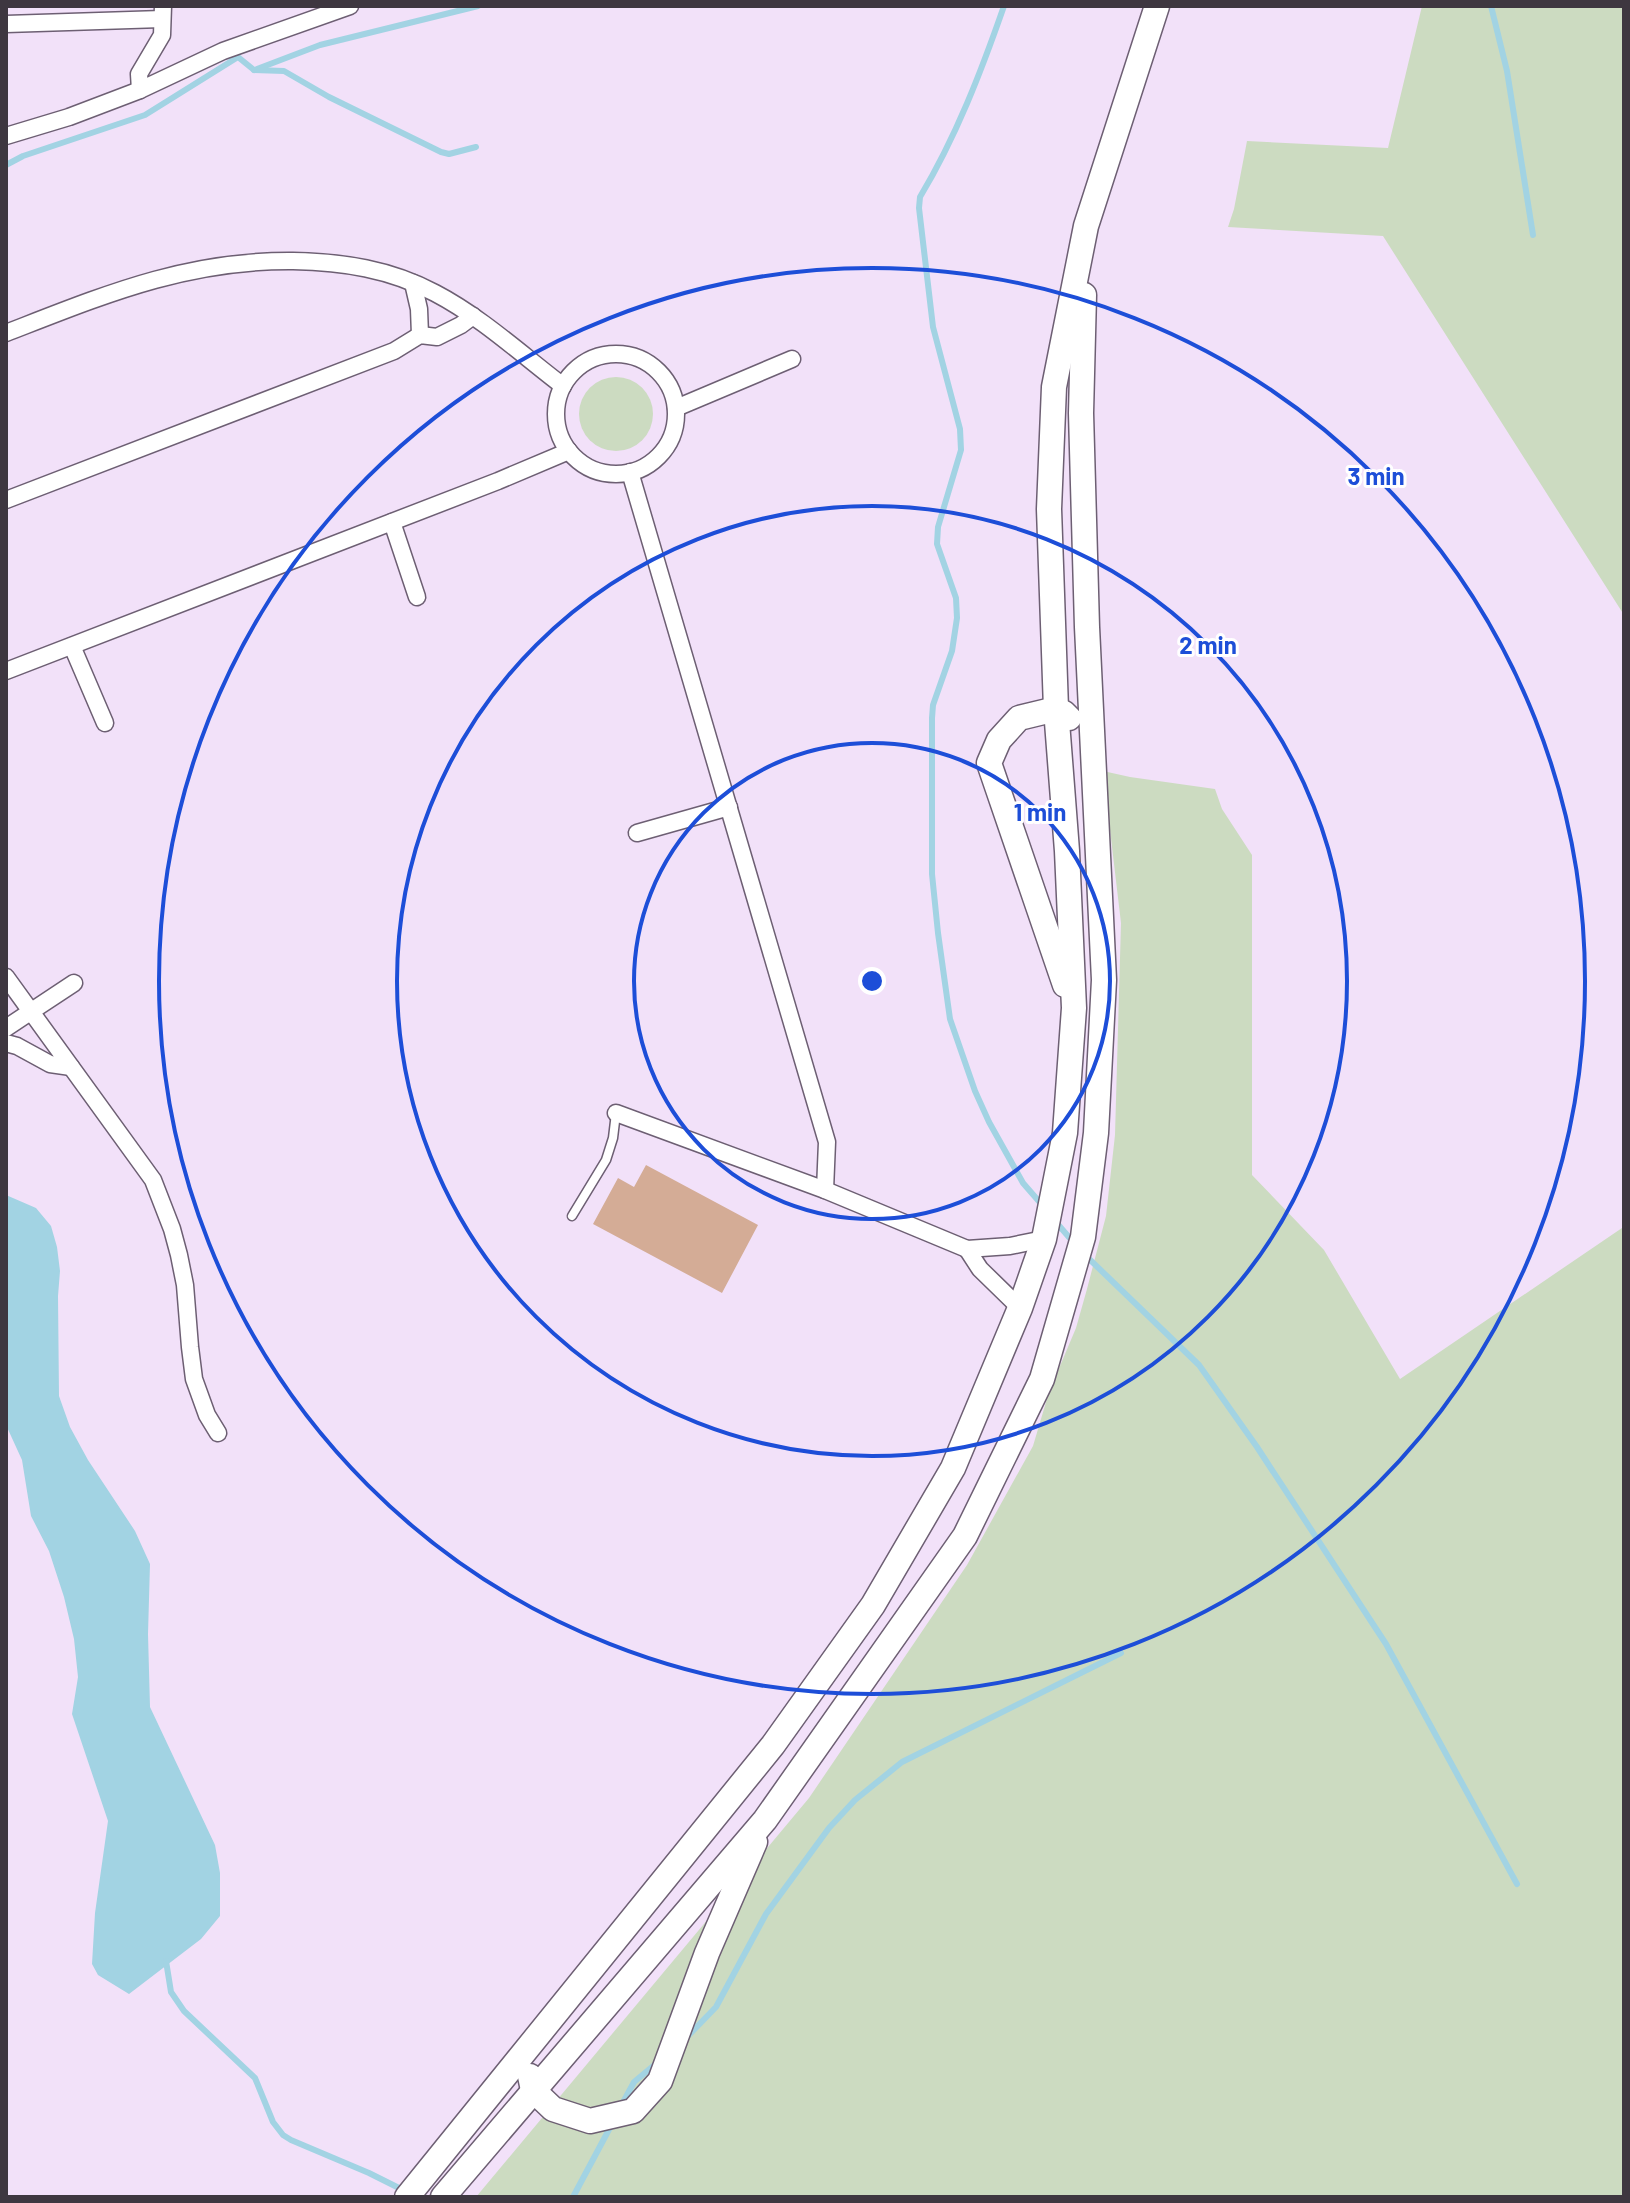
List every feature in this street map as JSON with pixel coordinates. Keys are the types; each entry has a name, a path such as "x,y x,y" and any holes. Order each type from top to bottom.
{"main road":[{"path":"407,2197 773,1745 873,1605 953,1468 1020,1308 1044,1239 1065,1133 1074,1008 1067,851 1056,709 1049,509 1054,387 1086,226 1157,6"},
{"path":"443,2197 765,1820 965,1536 1042,1379 1083,1237 1096,1133 1104,980 1087,627 1081,413 1086,226"},
{"path":"1074,1008 989,763 999,740 1019,718 1056,709 1069,718 1097,849"},
{"path":"637,1915 535,2058 530,2074 533,2090 553,2109 590,2121 633,2111 660,2081 707,1953 765,1820"}],"street":[{"path":"6,136 69,117 140,90 223,51 350,6"},
{"path":"6,24 162,13 162,35 139,74 140,90"},
{"path":"6,333 141,282 197,268 241,262 332,261 387,273 434,293 473,316 563,386"},
{"path":"413,283 419,309 420,335"},
{"path":"6,500 394,351 420,335 437,337 473,316"},
{"path":"619,353 644,361 664,376 676,408 675,425 660,455 646,466 613,474 596,471 581,463 560,436 556,419 557,402 573,372 587,361 619,353"},
{"path":"676,408 792,359"},
{"path":"6,671 569,451"},
{"path":"630,472 827,1142 825,1190"},
{"path":"392,522 417,597"},
{"path":"72,646 105,723"},
{"path":"637,833 729,807"},
{"path":"6,977 153,1180 179,1255 194,1379 207,1415 218,1433"},
{"path":"6,1028 74,983"},
{"path":"6,1043 50,1064 71,1067"},
{"path":"616,1113 825,1190 967,1249 1010,1246 1044,1239"},
{"path":"967,1249 980,1269 1020,1308"}],"lane":[{"path":"572,1216 606,1160 616,1113"}],"green space":[{"path":"1422,6 1624,6 1624,615 1383,236 1228,227 1247,141 1388,148"},
{"path":"623,377 643,387 651,400 651,428 643,441 630,449 609,451 589,441 581,428 579,407 589,387 602,379"},
{"path":"1103,771 1215,789 1222,809 1252,855 1252,1175 1324,1250 1400,1379 1622,1228 1624,1232 1624,2197 476,2197 809,1798 967,1565 1033,1446 1049,1392 1076,1328 1087,1289 1106,1216 1115,1135 1121,923"}],"water":[{"path":"6,1195 36,1208 51,1226 60,1271 59,1396 70,1427 135,1531 150,1564 150,1707 215,1845 220,1873 220,1916 201,1939 129,1994 98,1975 92,1964 95,1913 108,1821 72,1714 78,1677 74,1639 64,1597 49,1551 31,1516 22,1460 6,1425"}],"building":[{"path":"646,1165 758,1225 722,1293 593,1224 618,1178 634,1187"}],"waterway":[{"path":"257,69 320,45 478,6"},
{"path":"1004,6 967,104 920,197 919,208 933,327 960,429 961,450 938,527 937,544 956,598 957,618 952,651 933,705 932,874 950,1019 989,1122 1023,1183 1043,1206"},
{"path":"1491,6 1507,71 1533,235"},
{"path":"6,165 23,156 145,115 238,57 254,70"},
{"path":"254,70 284,71 329,97 441,152 449,154 476,147"},
{"path":"1055,1221 1074,1243"},
{"path":"1084,1254 1199,1365 1257,1447 1386,1644 1517,1884"},
{"path":"685,2039 716,2007 766,1914 829,1828 855,1800 902,1762 1121,1653"},
{"path":"166,1961 171,1992 184,2011 255,2078 273,2122 283,2135 403,2190"},
{"path":"620,2108 634,2082 658,2062"},
{"path":"573,2197 613,2122"}]}
